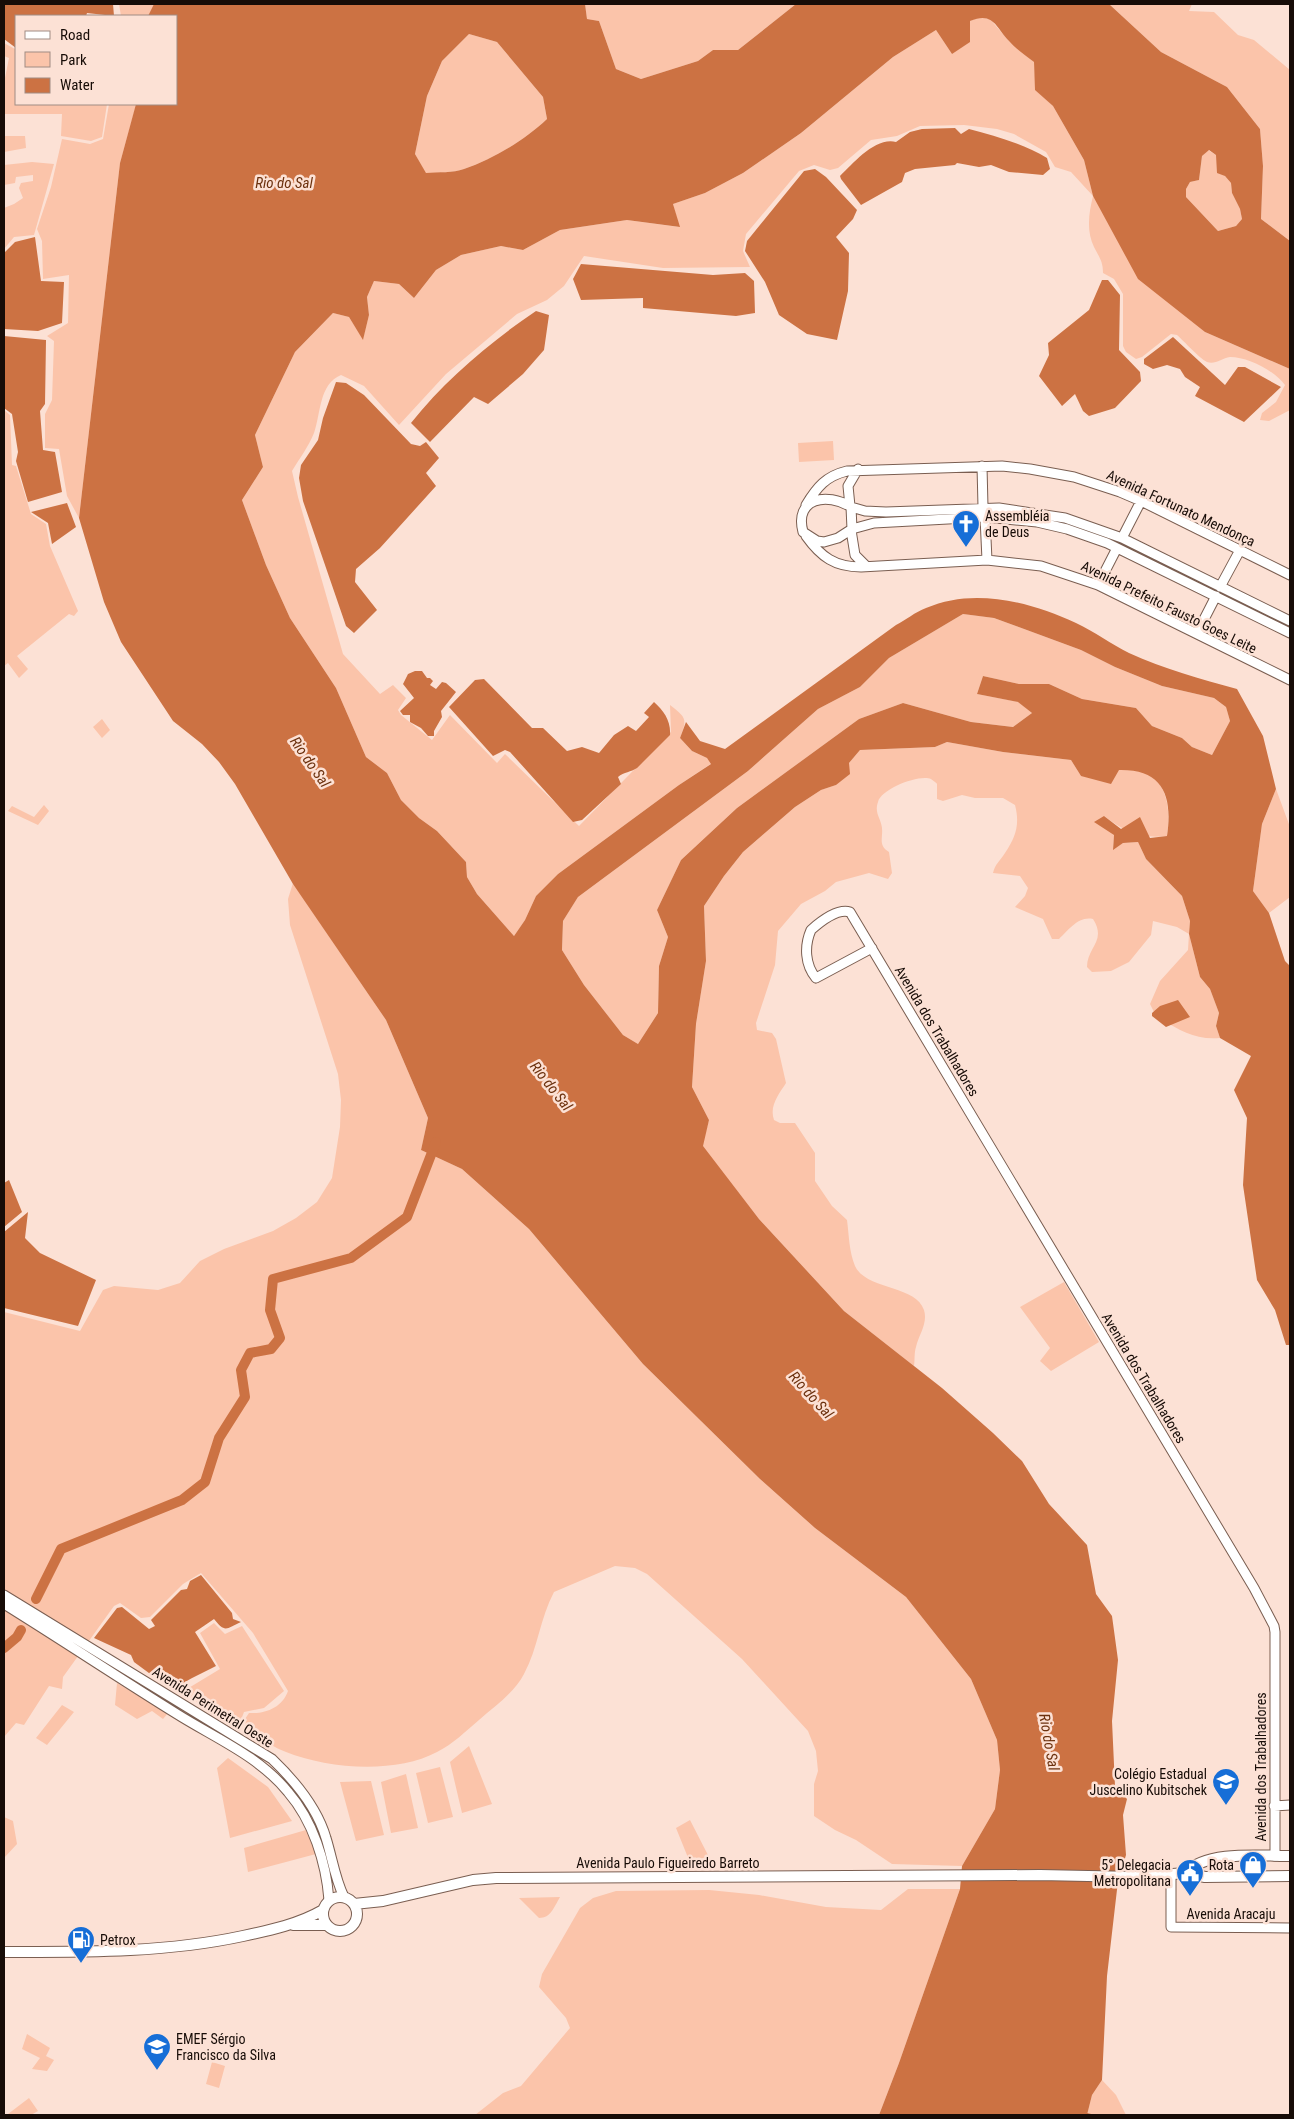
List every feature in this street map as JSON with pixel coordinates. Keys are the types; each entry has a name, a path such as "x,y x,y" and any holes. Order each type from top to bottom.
{"main road":[{"path":"1185,1873 1198,1863 1225,1857 1290,1856"},
{"path":"1223,1876 1218,1872 1216,1866 1225,1857"},
{"path":"1185,1873 1206,1877 1290,1876"},
{"name":"Avenida Paulo Figueiredo Barreto","path":"354,1904 383,1901 473,1880 496,1878 956,1875 1136,1876 1185,1873"},
{"path":"327,1925 323,1910 329,1900 336,1897 344,1897 354,1904 357,1915"},
{"name":"Avenida Paulo Figueiredo Barreto","path":"292,1924 327,1925 338,1931 346,1930 356,1921 357,1915 383,1901"},
{"name":"Avenida Paulo Figueiredo Barreto","path":"4,1952 120,1951 187,1946 223,1940 292,1924 323,1910"}],"street":[{"name":"Avenida Fortunato Mendonça","path":"804,510 820,484 828,478 836,474 858,470 982,466 1030,469 1074,477 1120,492 1290,575"},
{"path":"982,466 983,507"},
{"path":"858,470 848,486 851,529 856,555 866,566"},
{"path":"1290,622 1122,538 1091,526 1056,516 1015,509 983,507 886,512 865,511 833,500 820,499 812,502 804,510 801,522 805,534 817,541 830,542 851,529 880,522 985,517 1018,519 1047,524 1099,540 1117,548 1290,633"},
{"path":"1122,538 1141,501"},
{"path":"985,517 988,560"},
{"name":"Avenida Prefeito Fausto Goes Leite","path":"805,534 817,551 830,561 844,566 988,560 1041,566 1098,585 1290,680"},
{"path":"1098,585 1117,548"},
{"path":"1220,587 1240,550"},
{"path":"1197,633 1216,596"},
{"name":"Avenida dos Trabalhadores","path":"872,948 816,978 808,967 807,949 811,930 839,912 850,912 872,948 1254,1588 1274,1626 1275,1856"},
{"name":"Avenida Perimetral Oeste","path":"4,1595 272,1759 289,1776 313,1809 325,1835 344,1897"},
{"name":"Avenida Perimetral Oeste","path":"4,1604 177,1714 255,1760 270,1773 289,1792 313,1833 318,1846 329,1900"},
{"path":"1274,1806 1290,1806"},
{"name":"Avenida Aracaju","path":"1171,1875 1171,1927 1290,1928"}],"green space":[{"path":"119,4 154,4 149,15 121,15"},
{"path":"585,4 796,4 738,50 713,50 698,61 641,79 616,69 599,21 587,19"},
{"path":"1109,4 1192,4 1189,11 1214,12 1238,35 1254,40 1290,70 1290,241 1261,219 1263,166 1260,129 1227,87 1161,52"},
{"path":"979,17 990,19 1008,40 1034,62 1036,90 1053,106 1084,160 1093,196 1071,172 1055,167 1046,152 1014,134 997,129 964,125 920,126 897,136 871,140 838,168 830,170 814,165 799,171 746,234 743,251 750,267 663,268 584,256 564,286 547,300 517,314 446,374 399,425 364,386 341,375 328,385 322,400 314,433 292,471 343,654 380,694 393,685 406,698 398,710 401,715 432,740 450,715 497,763 505,754 579,826 671,732 670,705 684,719 684,727 680,738 692,751 707,758 712,763 558,874 536,896 525,920 514,936 477,894 467,877 466,862 437,831 419,818 401,800 387,773 366,757 336,688 290,618 266,565 242,500 263,467 255,435 295,352 333,313 349,317 363,339 369,315 367,297 374,281 399,284 414,298 436,270 461,255 501,246 523,250 560,230 627,220 679,227 673,204 705,193 743,173 801,133 893,57 936,30 952,54 970,21"},
{"path":"469,34 497,42 543,97 547,119 519,141 475,165 450,172 426,174 415,154 427,96 442,61"},
{"path":"4,43 15,49 15,105 107,105 102,137 91,141 61,136 62,114 4,114 4,83 9,58 4,56"},
{"path":"109,105 136,105 120,163 79,518 67,496 59,449 45,448 45,414 52,400 54,341 47,336 68,323 69,275 43,279 42,241 37,229 51,187 62,139 90,144 103,139"},
{"path":"4,136 25,136 26,148 4,152"},
{"path":"1208,150 1216,155 1225,176 1231,183 1232,193 1240,209 1242,219 1236,226 1218,231 1186,197 1186,189 1190,182 1199,180 1202,156"},
{"path":"32,162 54,164 34,235 14,237 4,249 4,208 23,198 19,188 21,183 33,181 33,175 16,177 15,183 4,185 4,165"},
{"path":"1093,196 1205,332 1290,369 1290,410 1269,421 1260,420 1262,413 1276,402 1285,385 1268,370 1245,359 1230,357 1213,363 1207,362 1177,335 1171,334 1142,357 1136,359 1126,352 1123,346 1123,294 1114,279 1103,273 1101,262 1091,241 1089,215"},
{"path":"4,410 10,415 12,465 16,466 31,514 46,524 50,546 78,611 74,616 69,614 17,656 28,669 19,678 8,663 4,666"},
{"path":"833,441 834,460 799,462 798,443"},
{"path":"963,614 994,618 1081,650 1115,667 1162,686 1214,698 1226,707 1230,721 1212,755 1192,747 1182,738 1152,726 1136,708 1082,699 1049,684 1019,684 983,676 977,694 1019,702 1032,713 1013,727 971,722 903,703 859,719 737,808 681,860 657,910 668,937 659,966 658,1013 638,1044 623,1035 584,985 562,950 563,921 578,897 748,771 818,709 860,687 889,658"},
{"path":"102,719 110,730 102,738 93,727"},
{"path":"947,742 1003,752 1071,760 1081,776 1123,769 1147,773 1161,786 1165,795 1168,815 1167,836 1158,837 1134,833 1104,816 1114,835 1113,849 1123,843 1138,842 1146,859 1182,896 1190,921 1189,934 1177,927 1153,921 1151,935 1129,962 1111,971 1092,972 1087,967 1088,960 1098,933 1093,919 1078,922 1059,939 1052,939 1043,919 1015,907 1025,896 1028,888 1020,876 993,873 996,865 1009,847 1016,830 1015,805 1003,798 975,798 962,795 943,801 937,799 937,784 931,779 925,778 910,781 893,788 886,792 878,802 877,812 882,828 882,844 889,852 892,873 888,879 869,873 836,882 825,891 801,904 778,931 775,965 756,1023 757,1030 772,1033 776,1039 786,1083 774,1105 774,1120 780,1123 795,1123 815,1153 815,1181 832,1206 847,1220 852,1255 855,1266 861,1274 880,1284 911,1296 919,1302 924,1310 925,1320 915,1349 914,1366 844,1311 759,1219 702,1146 709,1120 692,1087 696,1024 706,961 704,906 724,876 743,852 795,807 821,790 836,785 849,763 860,750 935,747"},
{"path":"1276,789 1290,827 1290,897 1269,913 1253,891 1262,824"},
{"path":"44,805 49,811 38,825 8,811 12,806 34,817"},
{"path":"293,883 386,1020 428,1118 421,1150 462,1169 529,1229 643,1364 760,1479 815,1528 906,1597 971,1679 997,1740 1000,1770 995,1809 962,1866 892,1864 856,1840 835,1830 814,1816 814,1784 818,1771 816,1751 808,1731 742,1659 647,1574 635,1568 615,1566 554,1592 545,1612 529,1664 520,1681 510,1693 443,1749 402,1764 362,1767 303,1758 281,1750 246,1730 245,1719 249,1713 272,1709 282,1702 288,1691 253,1633 201,1573 183,1584 150,1617 141,1618 120,1603 114,1606 63,1677 62,1689 49,1686 24,1725 16,1723 4,1737 4,1312 80,1331 103,1290 114,1286 158,1290 180,1283 200,1261 224,1249 273,1231 296,1218 317,1202 332,1178 340,1127 341,1100 338,1074 290,925 288,899"},
{"path":"1189,934 1200,977 1210,989 1219,1013 1216,1026 1220,1038 1203,1038 1182,1031 1156,1016 1150,1004 1160,981 1188,950"},
{"path":"1064,1282 1099,1342 1051,1371 1040,1361 1050,1348 1020,1307"},
{"path":"214,1623 225,1634 242,1626 284,1691 264,1708 244,1712 238,1728 182,1692 220,1669 200,1633"},
{"path":"117,1683 168,1713 163,1719 152,1711 137,1719 115,1705"},
{"path":"62,1705 74,1712 47,1745 36,1738"},
{"path":"469,1746 492,1804 462,1813 450,1762"},
{"path":"228,1758 268,1787 292,1821 230,1838 217,1768"},
{"path":"440,1767 453,1817 428,1823 416,1773"},
{"path":"406,1774 418,1828 391,1833 381,1782"},
{"path":"371,1781 384,1835 356,1841 340,1782"},
{"path":"4,1817 13,1821 17,1844 4,1858"},
{"path":"690,1820 710,1859 689,1860 676,1828"},
{"path":"306,1830 316,1854 248,1872 244,1848"},
{"path":"908,1889 960,1889 879,2115 475,2115 503,2093 521,2086 570,2028 566,2018 539,1987 542,1974 580,1908 593,1898 616,1891 709,1890 759,1895 826,1907 881,1910"},
{"path":"560,1897 554,1908 543,1918 539,1918 519,1898"},
{"path":"27,2034 50,2048 46,2056 54,2060 47,2071 32,2069 40,2058 22,2049"},
{"path":"212,2062 225,2066 219,2088 206,2084"},
{"path":"1102,2080 1116,2095 1126,2115 1087,2115 1092,2095"},
{"path":"29,2098 38,2111 31,2115 8,2114"}],"water":[{"path":"4,4 113,4 114,15 87,13 86,15 15,15 15,47 4,39"},
{"name":"Rio do Sal","path":"154,4 585,4 587,19 599,21 616,69 641,79 698,61 713,50 738,50 796,4 1109,4 1161,52 1227,87 1260,129 1263,166 1261,219 1290,241 1290,369 1205,332 1138,279 1093,196 1084,160 1053,106 1035,90 1034,62 1012,44 993,22 989,19 978,18 970,21 970,42 952,54 936,30 893,57 801,133 743,173 705,193 673,204 680,227 627,220 560,230 523,250 501,246 461,255 436,270 414,298 399,284 374,281 367,297 369,315 363,340 349,317 333,313 295,352 255,435 263,467 242,500 266,565 290,618 336,688 366,757 387,773 401,800 419,818 437,831 466,862 467,877 477,894 514,936 525,920 536,896 558,874 679,785 711,764 707,758 692,751 680,738 686,722 700,741 725,749 896,625 922,610 944,602 982,598 1021,603 1076,623 1142,659 1237,689 1263,736 1276,789 1262,824 1253,891 1269,913 1285,961 1290,966 1290,1345 1286,1345 1275,1310 1257,1280 1243,1185 1247,1118 1234,1090 1251,1056 1220,1038 1216,1026 1219,1013 1210,989 1200,977 1189,934 1190,921 1182,896 1146,859 1138,842 1123,843 1113,850 1114,835 1094,822 1104,816 1121,829 1140,817 1150,838 1167,836 1168,809 1166,797 1162,788 1155,780 1146,774 1119,770 1111,784 1081,776 1071,760 1003,752 947,742 935,747 860,750 849,763 850,774 836,785 821,790 795,807 743,852 704,906 706,961 696,1024 692,1087 709,1120 703,1146 759,1219 844,1311 942,1388 1022,1461 1049,1504 1087,1545 1096,1594 1112,1616 1118,1660 1112,1721 1115,1786 1127,1799 1123,1815 1126,1855 1118,1881 1107,1976 1102,2080 1092,2095 1087,2115 879,2115 960,1889 962,1866 995,1809 1000,1770 997,1740 971,1679 906,1597 815,1528 760,1479 643,1364 529,1229 462,1169 421,1150 428,1118 386,1020 293,884 235,784 219,762 202,744 173,721 121,642 104,602 79,518 120,163 136,105 178,105 178,15 148,15","holes":["469,34 497,42 543,97 547,119 519,141 475,165 450,172 426,173 415,154 427,96 442,61","1209,150 1216,155 1217,173 1225,176 1231,183 1232,193 1240,209 1242,219 1236,226 1218,231 1186,197 1186,189 1190,182 1199,180 1202,156","963,614 994,618 1081,650 1115,667 1162,686 1214,698 1226,707 1230,721 1212,755 1192,747 1182,738 1152,726 1136,708 1082,699 1049,684 1019,684 983,676 977,694 1018,702 1032,713 1013,727 971,722 903,703 859,719 737,808 681,860 657,910 668,937 659,966 658,1013 638,1044 623,1035 584,985 562,950 563,921 578,897 748,771 818,709 860,687 889,658"]},
{"path":"955,128 961,134 969,129 1029,149 1047,158 1050,169 1043,175 1009,172 991,165 979,167 957,163 955,165 915,169 905,173 902,182 861,205 841,179 840,176 858,158 880,143 896,142 910,132 922,129"},
{"path":"815,169 826,177 857,210 853,219 836,237 849,253 848,291 837,340 807,334 779,315 765,282 745,251 747,241 804,171"},
{"path":"35,237 41,281 64,282 62,323 38,331 4,329 4,253 15,242"},
{"path":"581,264 713,275 745,273 754,281 755,313 736,316 643,308 643,298 581,300 573,279"},
{"path":"1102,280 1108,280 1120,295 1119,350 1140,372 1141,381 1115,408 1089,416 1083,411 1075,394 1062,406 1039,376 1049,355 1048,343 1089,310"},
{"path":"536,311 549,315 544,350 523,374 488,404 474,397 430,442 411,423 453,377 502,336"},
{"path":"4,336 46,340 45,404 40,411 43,450 55,452 62,492 28,502 16,461 18,452 12,414 4,408"},
{"path":"1173,337 1225,385 1238,367 1245,367 1281,387 1244,422 1195,396 1200,387 1185,377 1180,369 1167,365 1153,369 1144,364 1144,359"},
{"path":"336,382 346,383 364,395 411,444 420,446 426,442 439,458 426,473 436,486 380,548 356,569 355,582 377,610 354,633 346,626 303,501 299,478 301,465 318,440 323,418"},
{"path":"67,503 76,527 52,544 48,523 31,512"},
{"path":"422,671 427,678 433,681 430,685 436,689 442,682 446,683 456,692 441,711 442,717 434,731 434,736 428,736 421,728 410,722 410,715 403,715 400,711 414,698 403,684 408,674"},
{"path":"484,679 532,728 543,728 567,751 582,747 599,753 614,735 628,726 636,731 649,717 644,713 654,702 666,717 670,735 637,768 618,777 621,784 582,820 573,822 510,752 505,750 493,756 449,707 475,680"},
{"path":"1178,1000 1190,1017 1166,1027 1152,1016 1152,1013 1160,1006"},
{"path":"9,1180 22,1212 4,1227 4,1183"},
{"path":"28,1212 25,1238 40,1253 96,1280 78,1326 4,1308 4,1232"},
{"path":"201,1575 232,1613 233,1619 241,1622 223,1628 214,1619 195,1632 216,1666 191,1678 177,1688 153,1676 134,1662 131,1655 94,1638 117,1608 122,1607 149,1629 155,1626 151,1620 181,1590 187,1589 190,1581"}],"waterway":[{"path":"36,1599 61,1549 182,1500 205,1482 219,1438 245,1397 241,1370 250,1353 271,1349 280,1338 270,1310 273,1279 351,1258 407,1217 436,1142"},
{"path":"4,1648 17,1637 21,1630"},
{"path":"1087,2114 1091,2115"}],"place":[{"name":"Assembléia de Deus","path":"966,548"},
{"name":"Colégio Estadual Juscelino Kubitschek","path":"1226,1806"},
{"name":"Rota","path":"1253,1889"},
{"name":"5° Delegacia Metropolitana","path":"1190,1897"},
{"name":"Petrox","path":"81,1964"},
{"name":"EMEF Sérgio Francisco da Silva","path":"157,2071"}]}
